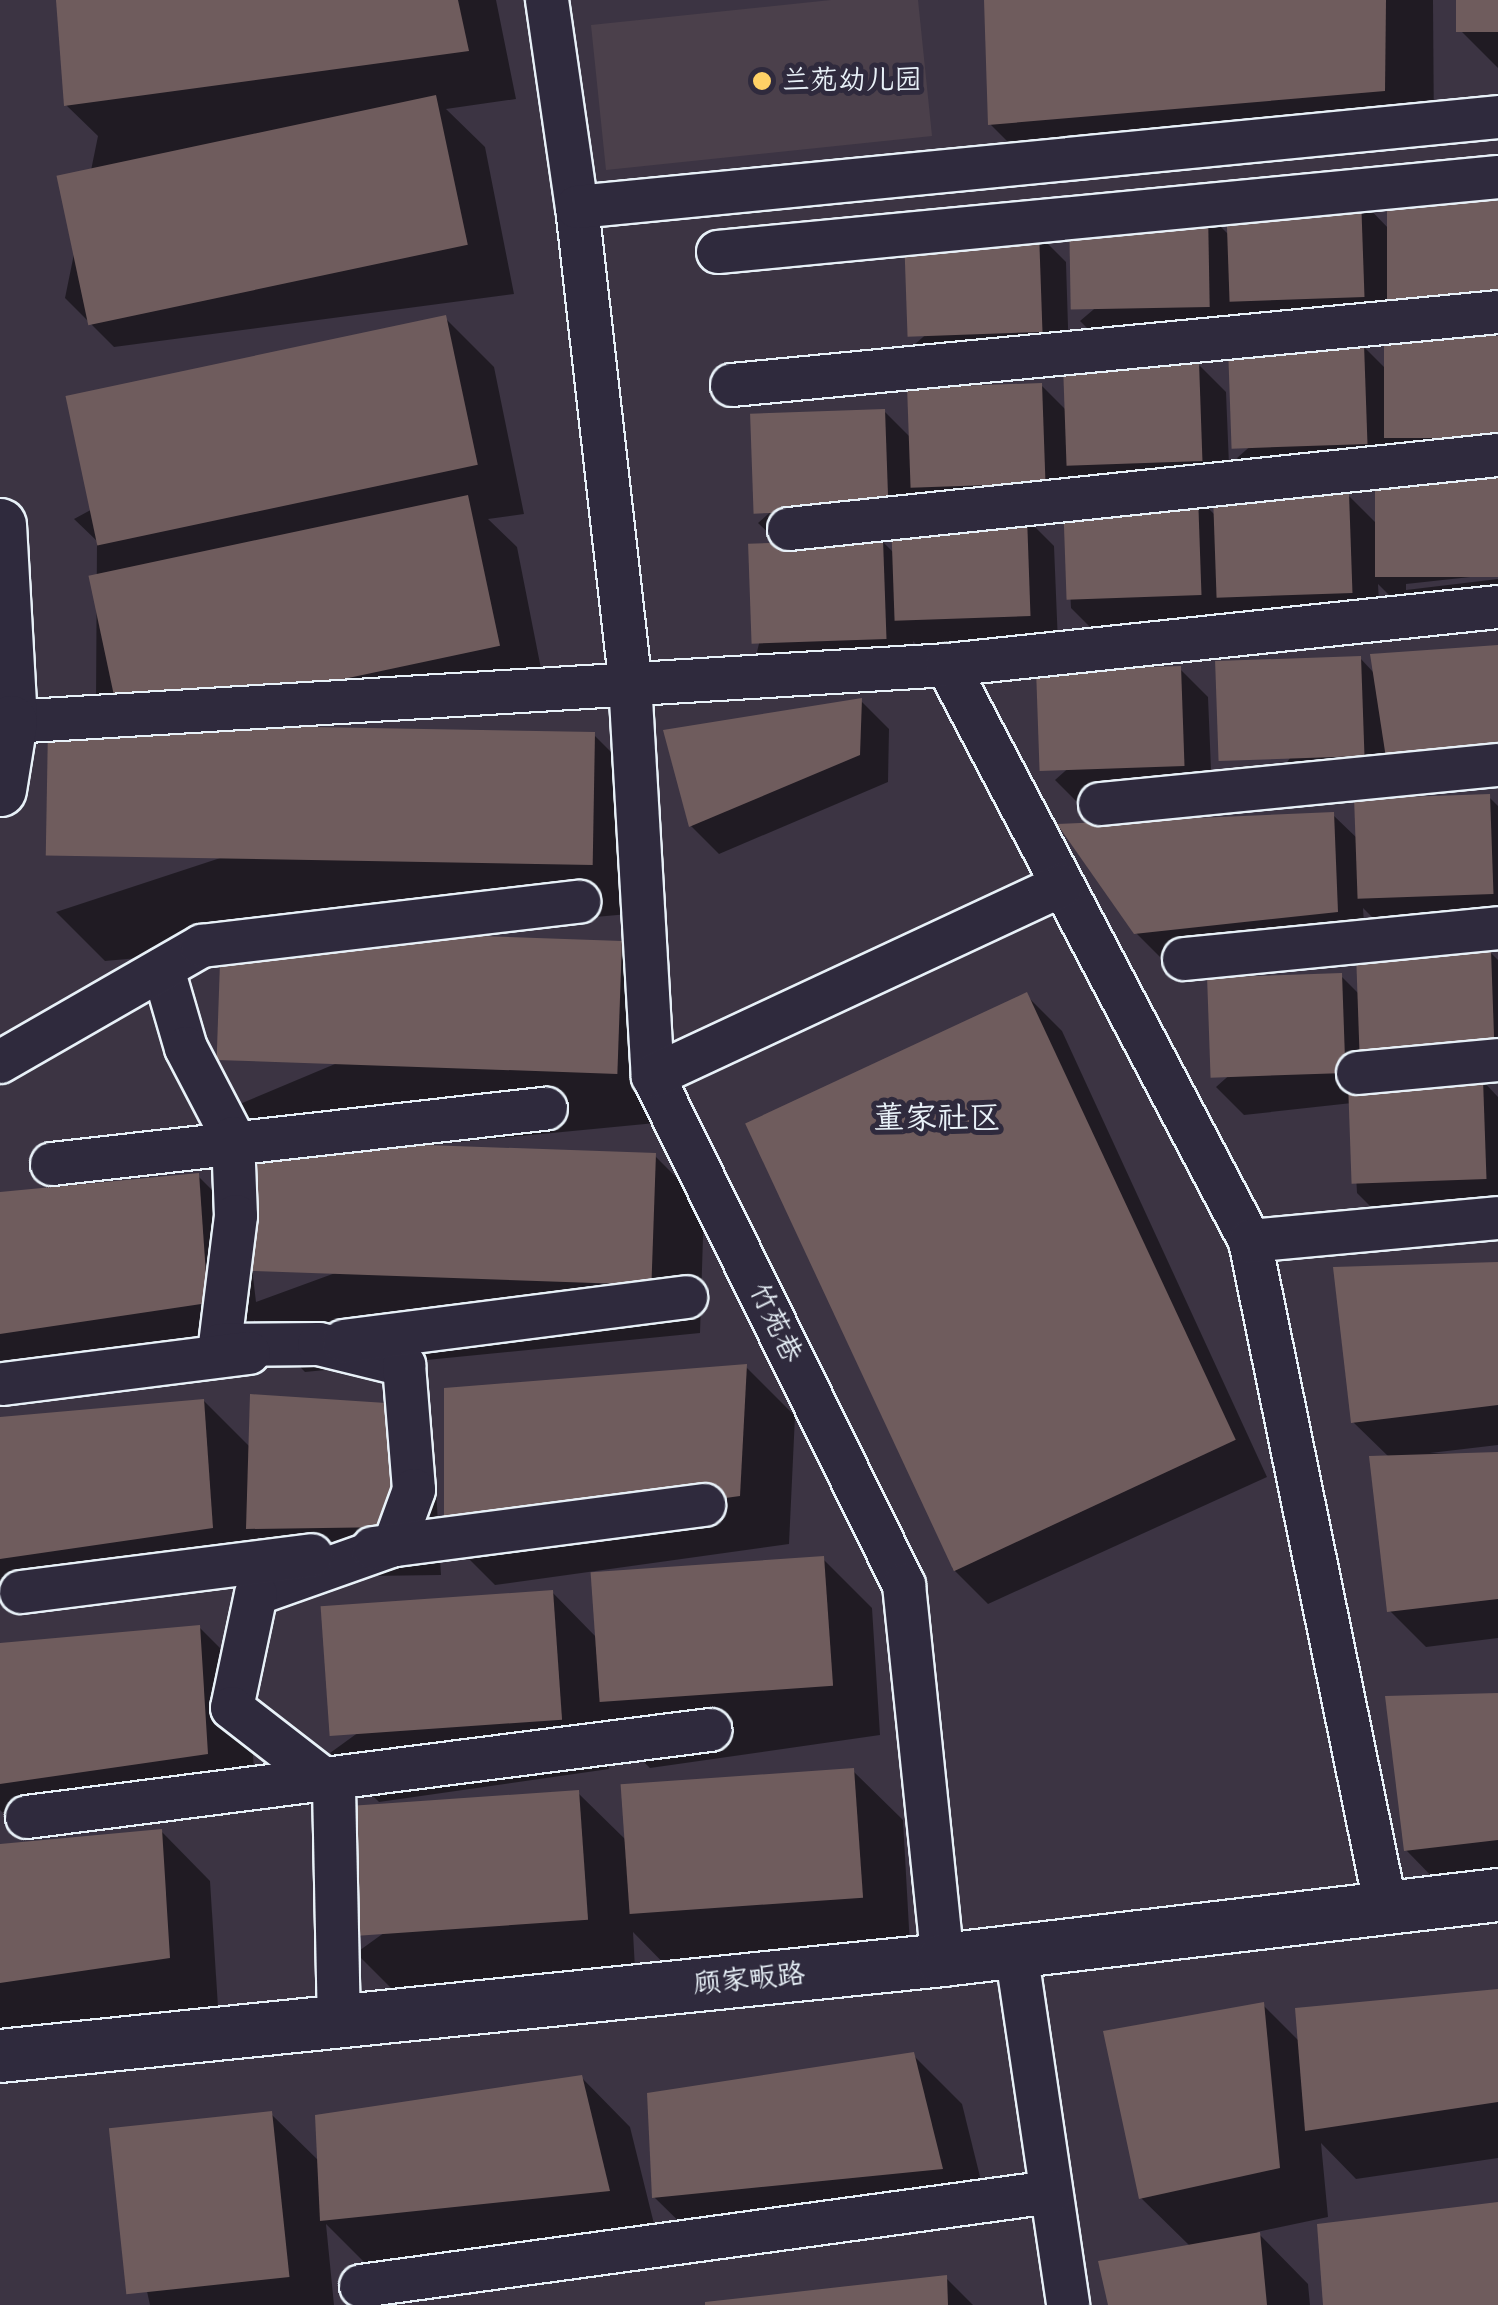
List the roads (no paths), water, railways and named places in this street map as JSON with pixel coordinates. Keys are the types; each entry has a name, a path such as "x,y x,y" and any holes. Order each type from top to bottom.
{"street":[{"name":"竹苑巷","path":"547,0 578,206 630,682 653,1076 904,1585 943,1960"},
{"path":"578,206 1498,117"},
{"path":"718,252 1498,177"},
{"path":"732,385 1498,312"},
{"path":"789,529 1498,456"},
{"path":"0,790 11,722 1,552"},
{"path":"11,722 947,665 1498,606"},
{"path":"947,665 1250,1241 1386,1908"},
{"path":"1100,804 1498,765"},
{"path":"653,1076 1062,884"},
{"path":"0,1062 202,946 579,902"},
{"path":"1184,959 1498,928"},
{"path":"163,969 186,1048 233,1146 236,1216 220,1346 318,1344 404,1365 414,1490 394,1545"},
{"path":"1358,1073 1498,1060"},
{"path":"52,1164 546,1109"},
{"path":"1250,1241 1498,1218"},
{"path":"3,1384 686,1297"},
{"path":"21,1592 704,1506"},
{"path":"338,2022 334,1787 232,1708 256,1594 394,1545"},
{"path":"26,1817 710,1730"},
{"name":"顾家畈路","path":"0,2056 943,1960 1498,1896"},
{"path":"1016,1952 1068,2305"},
{"path":"361,2286 1051,2192"}],"place":[{"name":"兰苑幼儿园","path":"762,81"}],"district":[{"name":"董家社区","path":"937,1119"}]}
